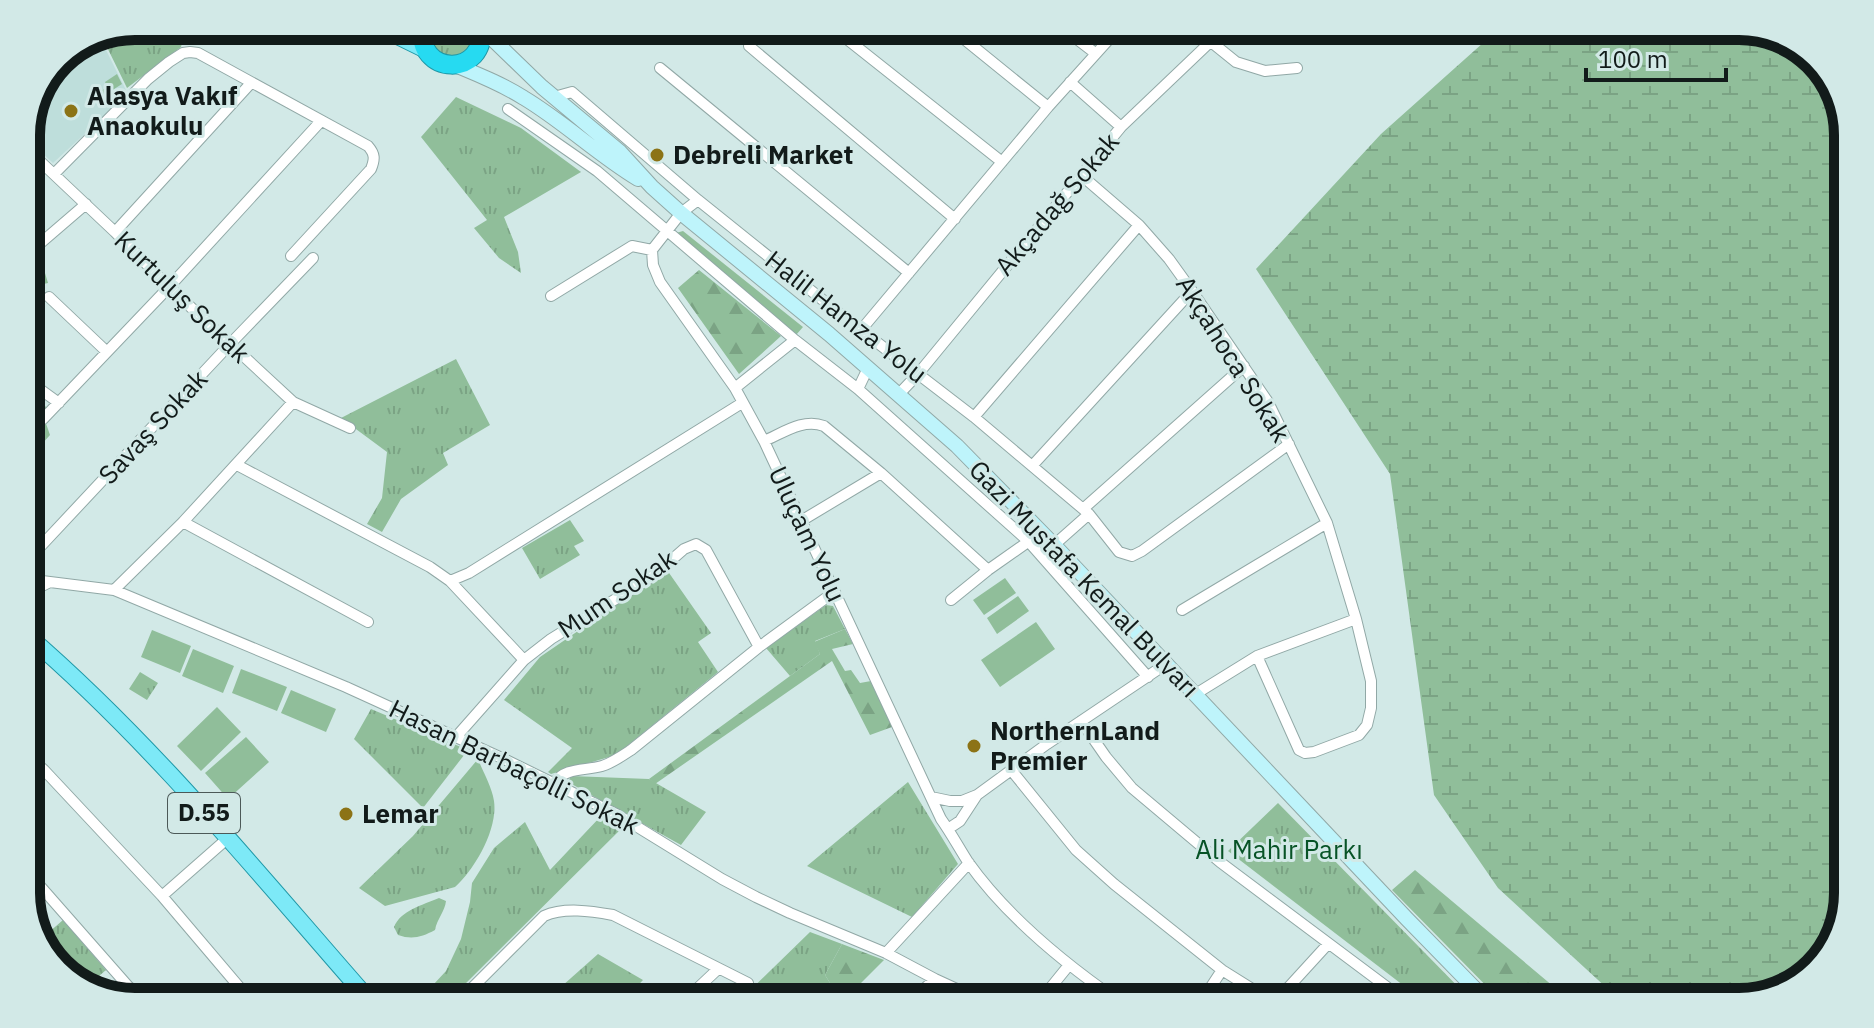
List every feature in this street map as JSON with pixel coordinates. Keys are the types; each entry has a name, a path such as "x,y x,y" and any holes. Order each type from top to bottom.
{"highway":[{"path":"423,40 426,50 438,62 455,65 473,57 482,40"}],"main road":[{"path":"406,40 426,50"},
{"name":"Gazi Mustafa Kemal Bulvarı","path":"495,40 554,97 620,152 681,213 829,334 957,446 1474,988"},
{"name":"Gazi Mustafa Kemal Bulvarı","path":"455,65 526,99 615,165 652,187"},
{"name":"D.55","path":"40,646 127,729 228,838 358,988"},
{"path":"350,988 352,980"}],"street":[{"path":"848,40 1002,162"},
{"path":"965,40 1048,107"},
{"path":"1078,40 1095,53"},
{"path":"861,330 1108,40"},
{"path":"1210,41 1236,62 1265,71 1297,68"},
{"name":"Akçadağ Sokak","path":"899,394 1121,127 1210,41"},
{"path":"749,46 955,219"},
{"path":"54,174 148,79 183,53 198,53 368,146 373,152 375,159 371,169 292,255 300,271"},
{"path":"660,68 909,273"},
{"path":"1070,82 1121,127"},
{"path":"115,232 251,83"},
{"name":"Halil Hamza Yolu","path":"554,97 572,92 698,200 974,417 1086,512 1119,552 1132,556 1142,551 1289,444"},
{"path":"508,109 605,178 795,340 858,389 1028,541 1148,677"},
{"path":"43,419 321,121"},
{"name":"Kurtuluş Sokak","path":"40,161 293,402 350,428"},
{"path":"605,178 615,165"},
{"name":"Akçahoca Sokak","path":"1081,175 1139,225 1169,259 1268,402 1327,523 1371,681 1371,708 1367,725 1359,735 1314,752 1299,750 1257,656"},
{"path":"551,296 632,246 652,250 681,213 698,200"},
{"path":"40,244 86,204"},
{"path":"974,417 1139,225"},
{"name":"Uluçam Yolu","path":"652,250 653,265 660,282 735,388 764,441 948,829 969,863 1005,905 1069,965 1101,988"},
{"name":"Savaş Sokak","path":"40,547 313,258"},
{"path":"1032,466 1192,291"},
{"path":"49,297 107,352"},
{"path":"829,334 844,317"},
{"path":"735,388 795,340"},
{"path":"1054,545 1244,366"},
{"path":"858,389 868,368"},
{"path":"40,389 59,403"},
{"path":"114,590 183,522 293,402"},
{"path":"450,581 469,573 742,403"},
{"path":"764,441 804,423 824,426 988,570"},
{"path":"237,465 430,567 450,581 524,660"},
{"path":"801,521 881,473"},
{"path":"183,522 368,622"},
{"path":"1182,610 1327,523"},
{"path":"951,600 1042,532"},
{"name":"Mum Sokak","path":"456,737 524,660 551,639 653,576 684,549 696,544 706,550 759,647"},
{"name":"Hasan Barbaçolli Sokak","path":"40,581 114,590 346,687 618,815 756,897 886,953 955,988"},
{"path":"40,587 50,582"},
{"path":"554,783 559,775 617,760 759,647 834,592"},
{"path":"1194,695 1257,656 1356,619"},
{"path":"931,797 962,801 977,795 1166,664"},
{"path":"1081,721 1132,788 1220,862 1388,988"},
{"path":"40,766 162,896 240,988"},
{"path":"40,773 44,770"},
{"path":"1012,771 1076,850 1222,970 1251,988"},
{"path":"948,829 960,821 977,795"},
{"path":"162,896 228,838"},
{"path":"886,953 969,863"},
{"path":"40,886 129,987"},
{"path":"472,988 544,916 554,912 594,911 613,915 748,983"},
{"path":"1287,988 1328,944"},
{"path":"1050,988 1069,965"},
{"path":"698,988 718,969"},
{"path":"1210,988 1222,970"},
{"path":"925,988 935,979"}],"shaded area":[{"name":"Alasya Vakıf Anaokulu","path":"104,46 128,94 53,163 40,151 43,110 50,93 72,64"}],"green space":[{"path":"135,40 180,40 181,47 127,88 106,45"},
{"path":"473,40 470,53 443,57 430,41"},
{"path":"1486,40 1752,41 1792,56 1810,72 1824,93 1834,129 1834,893 1829,924 1818,946 1797,968 1775,981 1739,988 1607,988 1498,888 1434,795 1390,474 1256,269 1381,134"},
{"path":"117,74 122,84 111,91 113,95 107,100 99,93 107,86 105,82"},
{"path":"456,97 521,128 581,172 504,217 518,252 521,273 499,258 474,228 487,220 421,137"},
{"path":"40,226 44,230 41,237 45,247 40,252"},
{"path":"683,231 803,327 796,335 676,233"},
{"path":"40,256 48,283 40,285"},
{"path":"699,270 781,336 739,374 678,288"},
{"path":"456,359 490,425 443,453 448,465 401,499 382,532 367,524 382,498 387,452 341,418"},
{"path":"40,401 47,408 42,412 50,435 40,446"},
{"path":"570,520 584,541 574,546 580,555 540,579 522,548"},
{"path":"667,570 711,633 698,642 718,672 616,755 551,774 548,772 572,748 504,700 540,657"},
{"path":"1005,578 1016,593 984,615 973,600"},
{"path":"1018,596 1029,611 997,634 987,618"},
{"path":"826,605 833,606 845,629 815,641 820,654 790,676 766,648"},
{"path":"1036,622 1055,649 1000,687 981,660"},
{"path":"845,629 853,644 832,649 845,671 851,670 860,683 871,681 892,727 870,735 832,661 655,784 649,779 820,654 814,642"},
{"path":"152,630 191,646 180,673 141,657"},
{"path":"193,649 234,666 223,693 182,676"},
{"path":"241,669 287,687 277,711 232,693"},
{"path":"140,672 158,683 147,700 129,689"},
{"path":"291,690 336,709 326,732 281,713"},
{"path":"217,707 241,732 201,771 177,746"},
{"path":"371,709 468,750 423,808 354,739"},
{"path":"246,737 269,762 228,799 205,773"},
{"path":"478,759 491,790 494,812 484,848 463,879 455,887 385,906 359,888 413,836"},
{"path":"571,776 649,779 706,812 681,845 568,782"},
{"path":"908,782 958,864 912,917 807,866"},
{"name":"Ali Mahir Parkı","path":"1278,803 1459,988 1407,988 1228,851"},
{"path":"601,816 622,828 461,988 436,988 433,985 446,971 461,939 472,883 494,848 525,822 550,870"},
{"path":"1415,870 1555,988 1488,988 1392,890"},
{"path":"439,898 446,901 435,930 417,937 398,935 394,927 402,916"},
{"path":"63,920 106,970 95,979 82,972 64,956 49,932"},
{"path":"810,932 842,944 825,975 833,988 752,988"},
{"path":"842,944 884,960 856,988 833,988 825,975"},
{"path":"598,954 643,980 635,988 560,988"}],"place":[{"name":"Alasya Vakıf Anaokulu","path":"71,111"},
{"name":"Debreli Market","path":"657,155"},
{"name":"NorthernLand Premier","path":"974,746"},
{"name":"Lemar","path":"346,814"}]}
